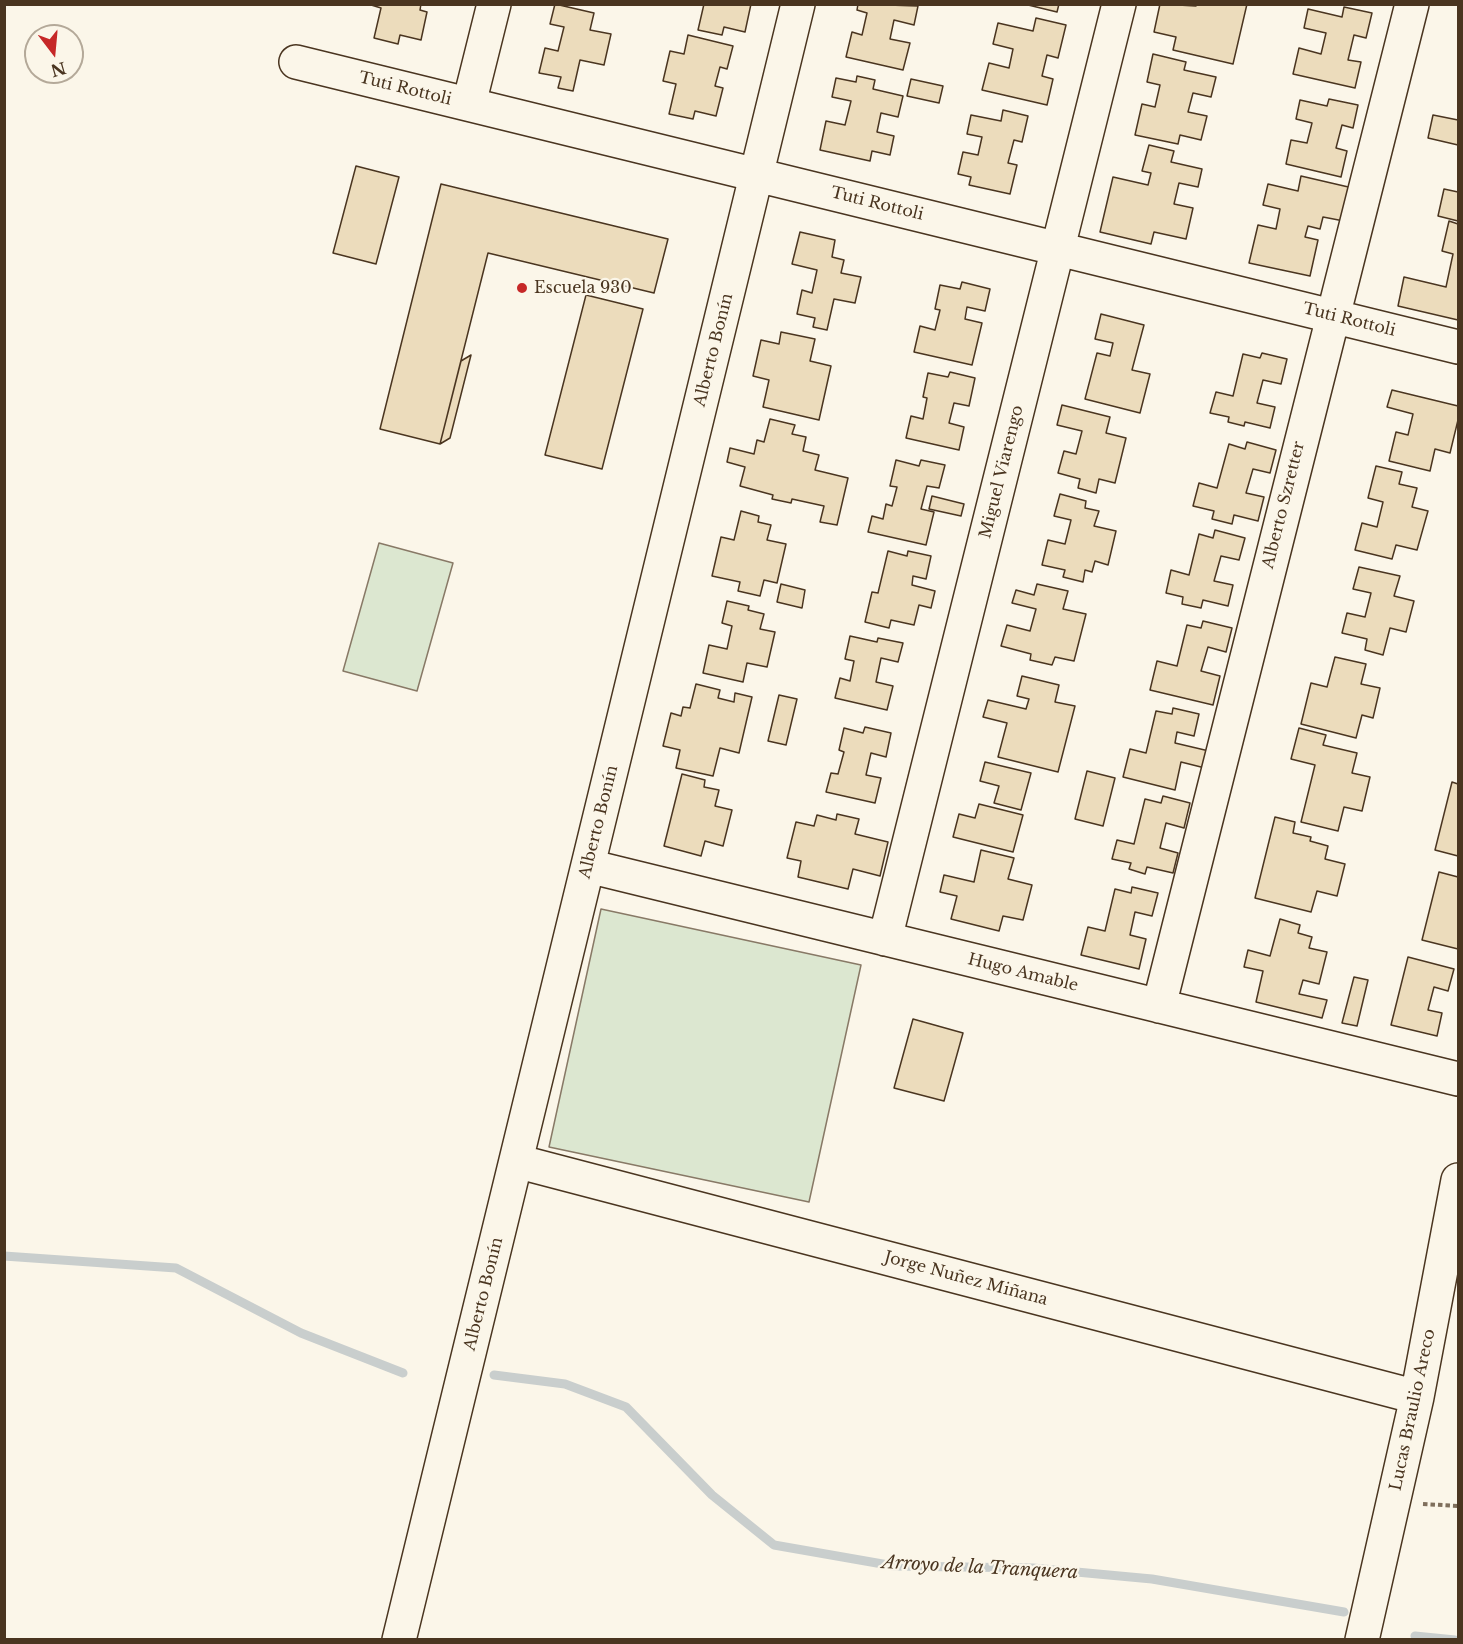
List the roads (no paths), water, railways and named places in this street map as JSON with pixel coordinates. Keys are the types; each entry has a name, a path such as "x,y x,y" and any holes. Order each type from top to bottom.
{"street":[{"path":"469,104 494,4"},
{"name":"Alberto Bonín","path":"399,1640 798,4"},
{"name":"Miguel Viarengo","path":"885,939 1119,4"},
{"name":"Alberto Szretter","path":"1159,1006 1412,4"},
{"name":"Tuti Rottoli","path":"296,62 1458,347"},
{"name":"Hugo Amable","path":"588,866 1458,1079"},
{"name":"Jorge Nuñez Miñana","path":"516,1161 1417,1397"},
{"name":"Lucas Braulio Areco","path":"1362,1640 1417,1397 1458,1180"}],"waterway":[{"name":"Arroyo de la Tranquera","path":"4,1256 176,1268 301,1333 403,1373"},
{"name":"Arroyo de la Tranquera","path":"494,1375 565,1384 626,1407 712,1495 774,1545 894,1566 1033,1568 1152,1579 1344,1612"},
{"name":"Arroyo de la Tranquera","path":"1415,1636 1455,1640"}],"place":[{"name":"Escuela 930","path":"522,288"}]}
